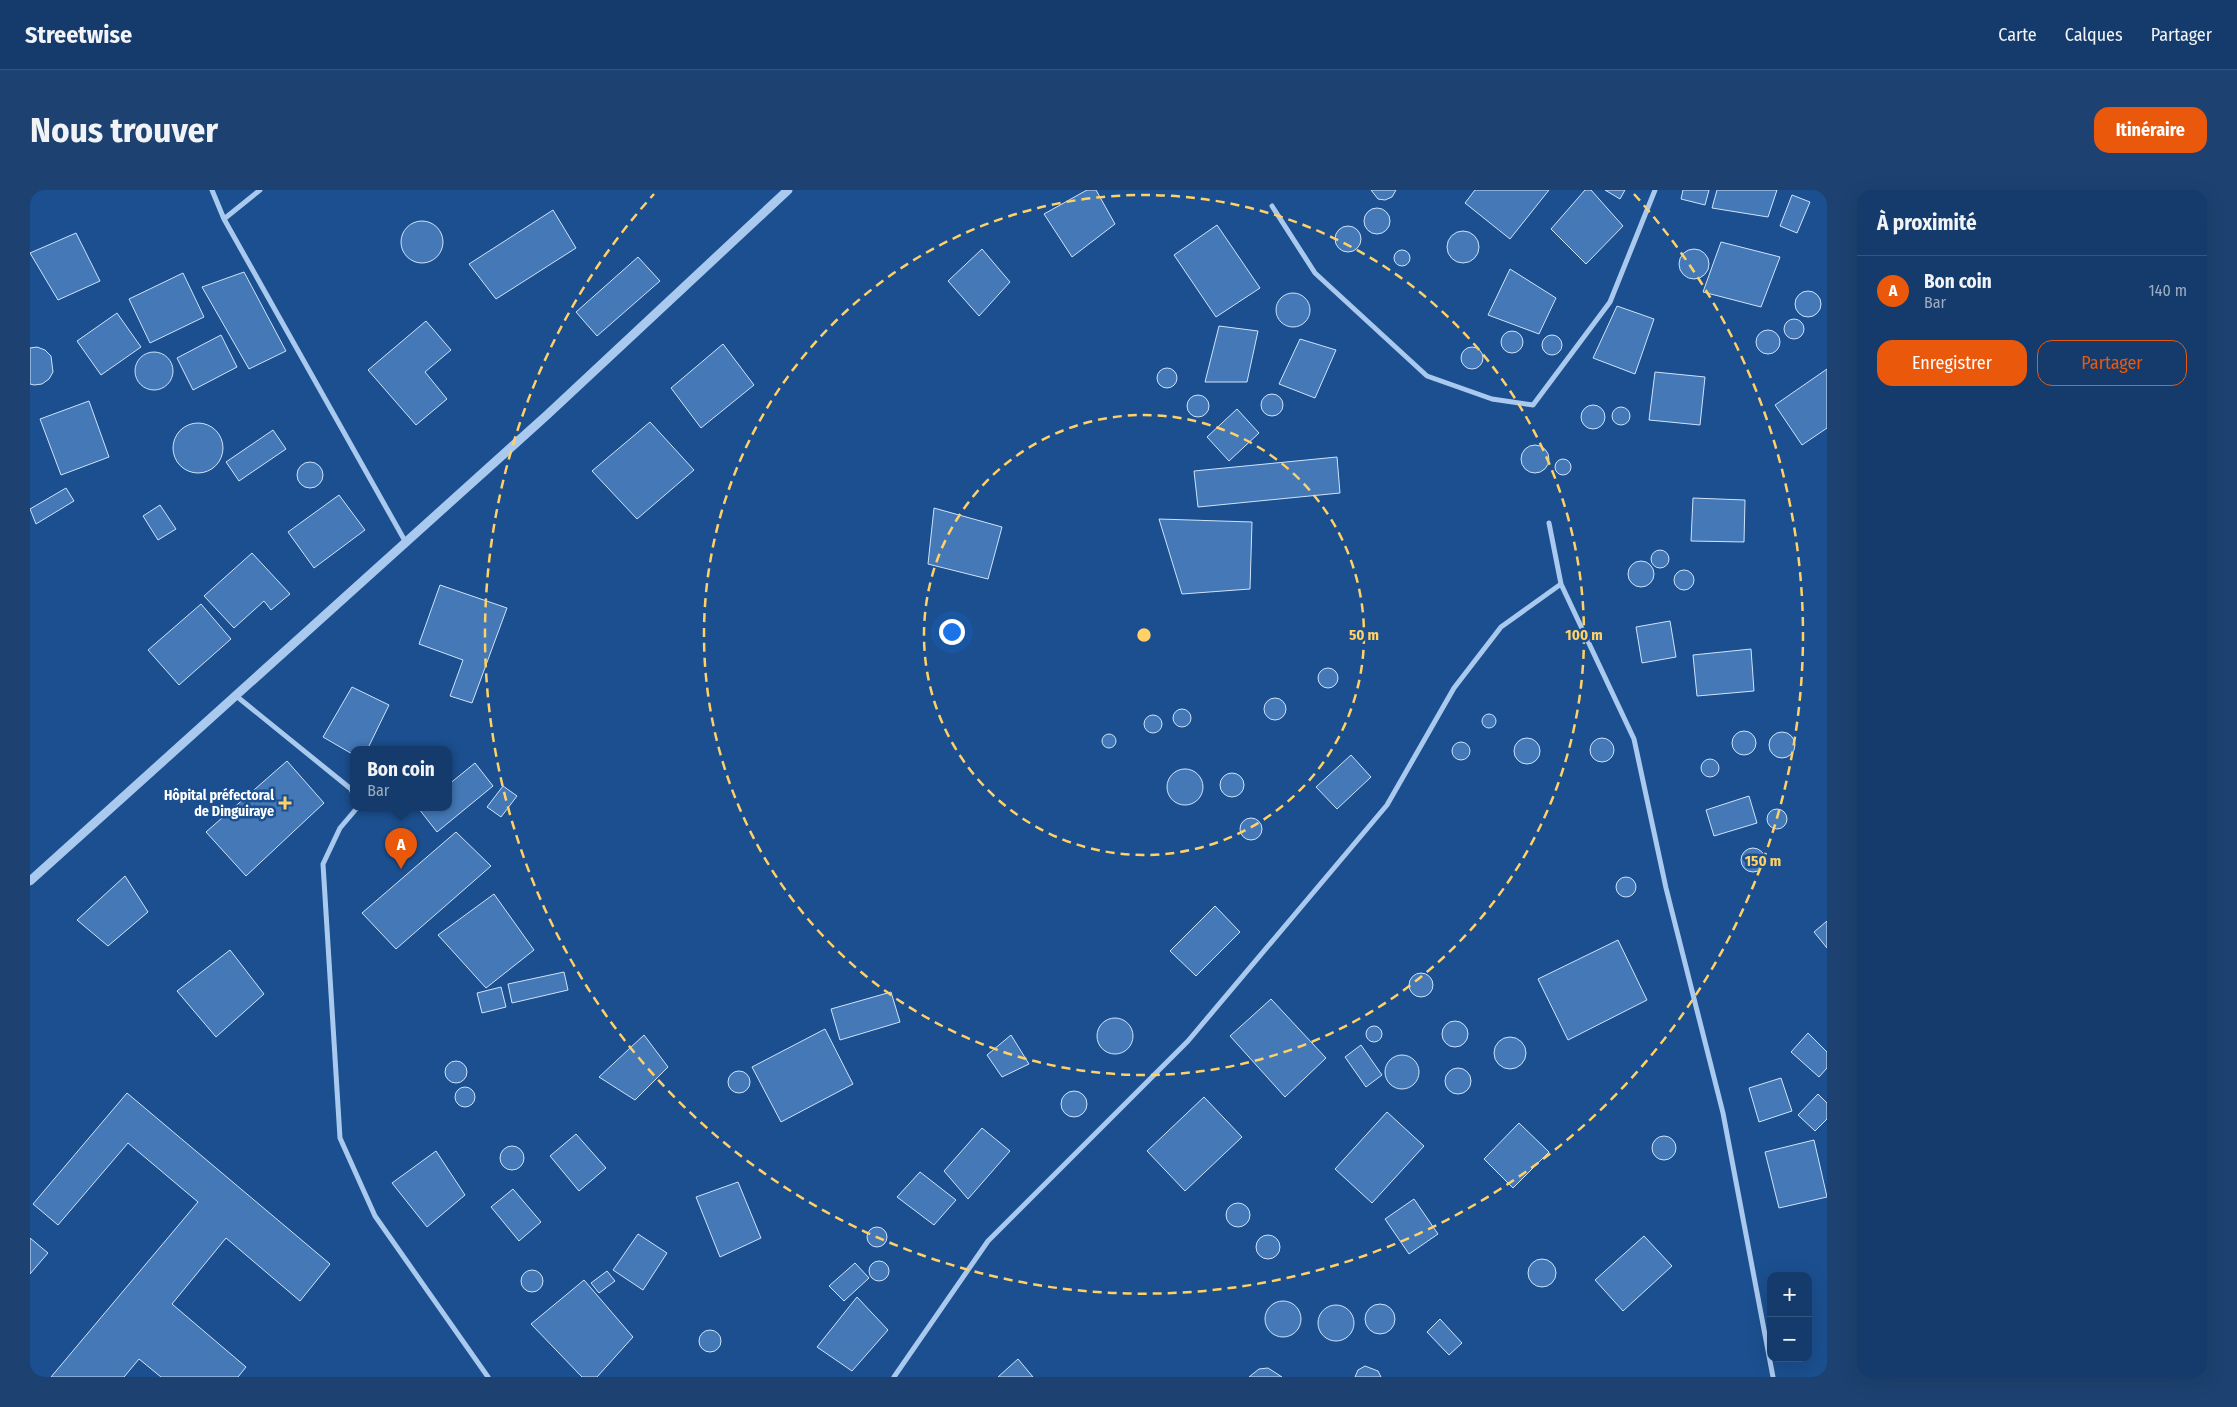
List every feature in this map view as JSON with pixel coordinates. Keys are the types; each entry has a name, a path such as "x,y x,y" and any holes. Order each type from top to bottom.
{"street":[{"path":"212,190 224,219 405,541"},
{"path":"224,219 260,190"},
{"path":"30,882 405,541 547,415 788,190"},
{"path":"1272,206 1315,273 1427,376 1492,399 1533,405 1610,302 1655,190"},
{"path":"1549,523 1561,584 1634,739 1666,888 1723,1113 1773,1377"},
{"path":"894,1377 988,1241 1188,1040 1387,804 1454,688 1501,626 1561,584"},
{"path":"235,695 350,788"},
{"path":"355,811 340,828 323,864 340,1138 375,1216 488,1377"}],"building":[{"path":"1087,190 1096,190 1115,224 1072,257 1044,214"},
{"path":"1371,190 1396,190 1392,197 1385,200 1378,199"},
{"path":"1475,190 1549,190 1510,239 1465,203"},
{"path":"1585,190 1591,190 1623,226 1586,264 1551,229"},
{"path":"1605,190 1625,190 1620,199"},
{"path":"1683,190 1709,190 1705,205 1681,199"},
{"path":"1717,190 1777,190 1768,217 1712,208"},
{"path":"1792,195 1810,202 1797,233 1780,226"},
{"path":"1377,208 1386,212 1390,221 1386,230 1377,234 1368,230 1364,221 1368,212"},
{"path":"553,210 576,248 496,299 469,264"},
{"path":"426,221 434,224 440,230 443,242 440,254 434,260 418,263 410,260 404,254 401,238 404,230 410,224"},
{"path":"1217,225 1260,288 1216,317 1174,255"},
{"path":"1348,226 1357,230 1361,239 1357,248 1348,252 1339,248 1335,239 1339,230"},
{"path":"1463,231 1475,235 1479,247 1475,259 1463,263 1451,259 1447,247 1451,235"},
{"path":"76,233 100,281 58,300 30,253"},
{"path":"1721,242 1780,257 1761,307 1703,292"},
{"path":"982,249 1010,282 979,316 948,281"},
{"path":"1694,249 1705,253 1709,264 1705,275 1694,279 1683,275 1679,264 1683,253"},
{"path":"1402,250 1410,258 1402,266 1394,258"},
{"path":"638,257 660,281 597,336 576,312"},
{"path":"1510,269 1556,298 1539,334 1488,315"},
{"path":"244,272 286,351 249,369 202,287"},
{"path":"183,273 204,317 150,343 129,299"},
{"path":"1808,291 1817,295 1821,304 1817,313 1808,317 1799,313 1795,304 1799,295"},
{"path":"1293,293 1305,298 1310,310 1305,322 1293,327 1281,322 1276,310 1281,298"},
{"path":"1617,306 1654,319 1635,374 1593,358"},
{"path":"117,313 141,347 101,375 77,341"},
{"path":"1794,319 1801,322 1804,329 1801,336 1794,339 1787,336 1784,329 1787,322"},
{"path":"426,321 451,350 425,372 447,399 416,425 368,370"},
{"path":"1219,326 1258,331 1247,382 1205,382"},
{"path":"1768,330 1777,333 1780,342 1777,351 1768,354 1759,351 1756,342 1759,333"},
{"path":"1512,331 1520,334 1523,342 1520,350 1512,353 1504,350 1501,342 1504,334"},
{"path":"221,335 237,367 193,390 177,358"},
{"path":"1552,335 1559,338 1562,345 1559,352 1552,355 1545,352 1542,345 1545,338"},
{"path":"1300,339 1336,350 1315,398 1279,384"},
{"path":"723,344 754,385 701,428 671,388"},
{"path":"37,347 45,350 51,356 53,372 49,379 42,384 34,385 30,384 30,348"},
{"path":"1472,347 1480,350 1483,358 1480,366 1472,369 1464,366 1461,358 1464,350"},
{"path":"154,352 167,358 173,371 167,384 154,390 141,384 135,371 141,358"},
{"path":"1167,368 1174,371 1177,378 1174,385 1167,388 1160,385 1157,378 1160,371"},
{"path":"1827,369 1827,428 1802,445 1775,405"},
{"path":"1655,372 1705,377 1700,425 1649,420"},
{"path":"1272,394 1280,397 1283,405 1280,413 1272,416 1264,413 1261,405 1264,397"},
{"path":"1198,395 1206,398 1209,406 1206,414 1198,417 1190,414 1187,406 1190,398"},
{"path":"89,401 109,457 61,475 40,419"},
{"path":"1593,405 1598,406 1604,412 1604,422 1598,428 1593,429 1588,428 1582,422 1581,417 1582,412 1588,406"},
{"path":"1621,407 1627,410 1630,416 1627,422 1621,425 1615,422 1612,416 1615,410"},
{"path":"1237,409 1259,433 1229,461 1207,437"},
{"path":"650,422 694,470 637,519 592,471"},
{"path":"193,423 203,423 216,430 223,443 223,453 216,466 203,473 193,473 184,469 177,462 173,453 173,443 177,434 184,427"},
{"path":"273,430 286,449 239,481 226,462"},
{"path":"1535,445 1545,449 1549,459 1545,469 1535,473 1525,469 1521,459 1525,449"},
{"path":"1337,457 1340,493 1198,507 1194,471"},
{"path":"1563,459 1569,461 1571,467 1569,473 1563,475 1557,473 1555,467 1557,461"},
{"path":"310,462 319,466 323,475 319,484 310,488 301,484 297,475 301,466"},
{"path":"66,488 74,501 36,524 30,509"},
{"path":"339,495 365,530 314,568 288,532"},
{"path":"1693,498 1745,500 1744,542 1691,541"},
{"path":"160,505 176,529 158,540 143,516"},
{"path":"934,508 1002,527 988,579 928,564"},
{"path":"1159,519 1252,522 1250,589 1182,594"},
{"path":"1660,550 1666,553 1669,559 1666,565 1660,568 1654,565 1651,559 1654,553"},
{"path":"252,553 290,594 271,610 264,601 234,628 204,596"},
{"path":"1641,561 1650,565 1654,574 1650,583 1641,587 1632,583 1628,574 1632,565"},
{"path":"1684,570 1691,573 1694,580 1691,587 1684,590 1677,587 1674,580 1677,573"},
{"path":"440,585 507,608 472,703 450,696 463,660 419,644"},
{"path":"201,604 231,639 179,685 148,650"},
{"path":"1670,621 1676,657 1642,663 1636,627"},
{"path":"1751,649 1754,691 1697,696 1693,655"},
{"path":"1328,668 1335,671 1338,678 1335,685 1328,688 1321,685 1318,678 1321,671"},
{"path":"352,687 389,705 369,746 350,746 350,753 323,737"},
{"path":"1275,698 1283,701 1286,709 1283,717 1275,720 1267,717 1264,709 1267,701"},
{"path":"1182,709 1188,712 1191,718 1188,724 1182,727 1176,724 1173,718 1176,712"},
{"path":"1489,714 1494,716 1496,721 1494,726 1489,728 1484,726 1482,721 1484,716"},
{"path":"1153,715 1159,718 1162,724 1159,730 1153,733 1147,730 1144,724 1147,718"},
{"path":"1744,731 1753,734 1756,743 1753,752 1744,755 1735,752 1732,743 1735,734"},
{"path":"1782,732 1791,736 1795,745 1791,754 1782,758 1773,754 1769,745 1773,736"},
{"path":"1106,734 1112,734 1116,741 1112,748 1106,748 1102,744 1102,738"},
{"path":"1527,738 1536,742 1540,751 1536,760 1527,764 1518,760 1514,751 1518,742"},
{"path":"1602,738 1611,741 1614,750 1611,759 1602,762 1593,759 1590,750 1593,741"},
{"path":"1461,742 1467,745 1470,751 1467,757 1461,760 1455,757 1452,751 1455,745"},
{"path":"1351,755 1371,777 1337,809 1316,787"},
{"path":"1710,759 1716,762 1719,768 1716,774 1710,777 1704,774 1701,768 1704,762"},
{"path":"287,761 324,803 246,876 206,832"},
{"path":"475,763 493,786 437,832 421,811 452,811 452,782"},
{"path":"1185,769 1197,775 1203,787 1197,799 1185,805 1173,799 1167,787 1173,775"},
{"path":"1227,773 1237,773 1244,780 1244,790 1237,797 1227,797 1220,790 1220,780"},
{"path":"503,786 517,796 501,817 487,807"},
{"path":"1749,796 1757,823 1714,836 1706,810"},
{"path":"1777,809 1784,812 1787,819 1784,826 1777,829 1770,826 1767,819 1770,812"},
{"path":"1251,818 1261,825 1262,829 1255,839 1251,840 1241,833 1240,829 1247,819"},
{"path":"456,832 491,866 396,949 362,913"},
{"path":"1753,848 1761,852 1765,860 1761,868 1753,872 1745,868 1741,860 1745,852"},
{"path":"125,876 148,912 108,946 77,920"},
{"path":"1626,877 1633,880 1636,887 1633,894 1626,897 1619,894 1616,887 1619,880"},
{"path":"494,894 534,950 486,988 438,935"},
{"path":"1215,906 1240,932 1196,976 1170,951"},
{"path":"1827,921 1827,948 1814,932"},
{"path":"1618,940 1647,1000 1568,1040 1538,979"},
{"path":"230,950 264,994 216,1037 177,991"},
{"path":"564,972 568,990 512,1003 508,984"},
{"path":"1421,973 1426,974 1432,980 1432,990 1426,996 1421,997 1416,996 1410,990 1409,985 1410,980 1416,974"},
{"path":"501,987 506,1007 482,1013 477,993"},
{"path":"891,992 900,1022 840,1040 831,1009"},
{"path":"1271,999 1326,1058 1285,1097 1230,1036"},
{"path":"1115,1018 1128,1023 1133,1036 1128,1049 1115,1054 1102,1049 1097,1036 1102,1023"},
{"path":"1455,1021 1464,1025 1468,1034 1464,1043 1455,1047 1446,1043 1442,1034 1446,1025"},
{"path":"1371,1026 1377,1026 1382,1031 1380,1040 1371,1042 1366,1037 1366,1031"},
{"path":"825,1029 853,1084 781,1122 752,1067"},
{"path":"1808,1033 1827,1052 1827,1068 1819,1077 1791,1052"},
{"path":"644,1035 668,1067 635,1100 599,1077"},
{"path":"1011,1035 1029,1064 1002,1077 987,1055"},
{"path":"1510,1037 1516,1038 1521,1042 1525,1047 1525,1059 1521,1064 1516,1068 1510,1069 1504,1068 1499,1064 1495,1059 1494,1053 1495,1047 1499,1042 1504,1038"},
{"path":"1361,1045 1382,1075 1366,1087 1345,1057"},
{"path":"1402,1055 1414,1060 1419,1072 1414,1084 1402,1089 1390,1084 1385,1072 1390,1060"},
{"path":"456,1061 466,1068 467,1072 460,1082 456,1083 446,1076 445,1072 452,1062"},
{"path":"1458,1068 1467,1072 1471,1081 1467,1090 1458,1094 1449,1090 1445,1081 1449,1072"},
{"path":"735,1071 743,1071 750,1078 750,1086 743,1093 735,1093 728,1086 728,1078"},
{"path":"1781,1078 1792,1111 1759,1122 1749,1088"},
{"path":"465,1087 472,1090 475,1097 472,1104 465,1107 458,1104 455,1097 458,1090"},
{"path":"1074,1091 1083,1095 1087,1104 1083,1113 1074,1117 1065,1113 1061,1104 1065,1095"},
{"path":"127,1093 330,1264 300,1301 226,1238 172,1304 246,1367 238,1377 161,1377 139,1359 124,1377 51,1377 198,1202 128,1143 58,1225 33,1204"},
{"path":"1818,1094 1827,1103 1827,1119 1815,1131 1798,1115"},
{"path":"1204,1097 1242,1137 1185,1191 1147,1151"},
{"path":"1387,1112 1424,1146 1372,1203 1335,1169"},
{"path":"1519,1123 1549,1152 1513,1188 1484,1159"},
{"path":"982,1128 1010,1151 968,1199 944,1171"},
{"path":"576,1134 606,1168 579,1191 550,1156"},
{"path":"1664,1136 1672,1140 1676,1148 1672,1156 1664,1160 1656,1156 1652,1148 1656,1140"},
{"path":"1814,1140 1827,1197 1779,1208 1765,1152"},
{"path":"512,1146 521,1149 524,1158 521,1167 512,1170 503,1167 500,1158 503,1149"},
{"path":"436,1151 465,1195 427,1227 392,1183"},
{"path":"920,1172 956,1200 934,1225 897,1197"},
{"path":"738,1182 761,1238 720,1257 696,1197"},
{"path":"513,1189 541,1222 519,1241 491,1207"},
{"path":"1414,1199 1438,1234 1409,1254 1385,1219"},
{"path":"1238,1203 1243,1204 1249,1210 1249,1220 1243,1226 1238,1227 1233,1226 1227,1220 1226,1215 1227,1210 1233,1204"},
{"path":"873,1227 881,1227 887,1233 887,1241 881,1247 873,1247 867,1241 867,1233"},
{"path":"638,1234 667,1253 643,1290 613,1270"},
{"path":"1268,1235 1273,1236 1279,1242 1279,1252 1273,1258 1268,1259 1263,1258 1257,1252 1256,1247 1257,1242 1263,1236"},
{"path":"1644,1236 1672,1266 1623,1311 1595,1280"},
{"path":"30,1238 48,1253 30,1274"},
{"path":"1542,1259 1552,1263 1556,1273 1552,1283 1542,1287 1532,1283 1528,1273 1532,1263"},
{"path":"879,1261 886,1264 889,1271 886,1278 879,1281 872,1278 869,1271 872,1264"},
{"path":"855,1263 869,1278 844,1301 829,1286"},
{"path":"528,1270 536,1270 543,1277 543,1285 536,1292 528,1292 521,1285 521,1277"},
{"path":"607,1271 615,1281 599,1293 591,1283"},
{"path":"584,1280 633,1337 597,1377 582,1377 531,1324"},
{"path":"857,1297 888,1330 852,1371 817,1347"},
{"path":"1283,1301 1296,1306 1301,1319 1296,1332 1283,1337 1270,1332 1265,1319 1270,1306"},
{"path":"1380,1304 1391,1308 1395,1319 1391,1330 1380,1334 1369,1330 1365,1319 1369,1308"},
{"path":"1336,1305 1343,1306 1349,1310 1353,1316 1353,1330 1349,1336 1343,1340 1336,1341 1329,1340 1323,1336 1319,1330 1318,1323 1319,1316 1323,1310 1329,1306"},
{"path":"1440,1319 1462,1343 1449,1355 1427,1332"},
{"path":"710,1330 718,1333 721,1341 718,1349 710,1352 702,1349 699,1341 702,1333"},
{"path":"1018,1359 1033,1377 998,1377 1009,1367"},
{"path":"1365,1366 1378,1371 1381,1377 1355,1377 1358,1370"},
{"path":"1268,1368 1282,1377 1249,1377 1259,1369"}],"place":[{"name":"Hôpital préfectoral de Dinguiraye","path":"285,803"},
{"name":"Bon coin","path":"401,869"}]}
